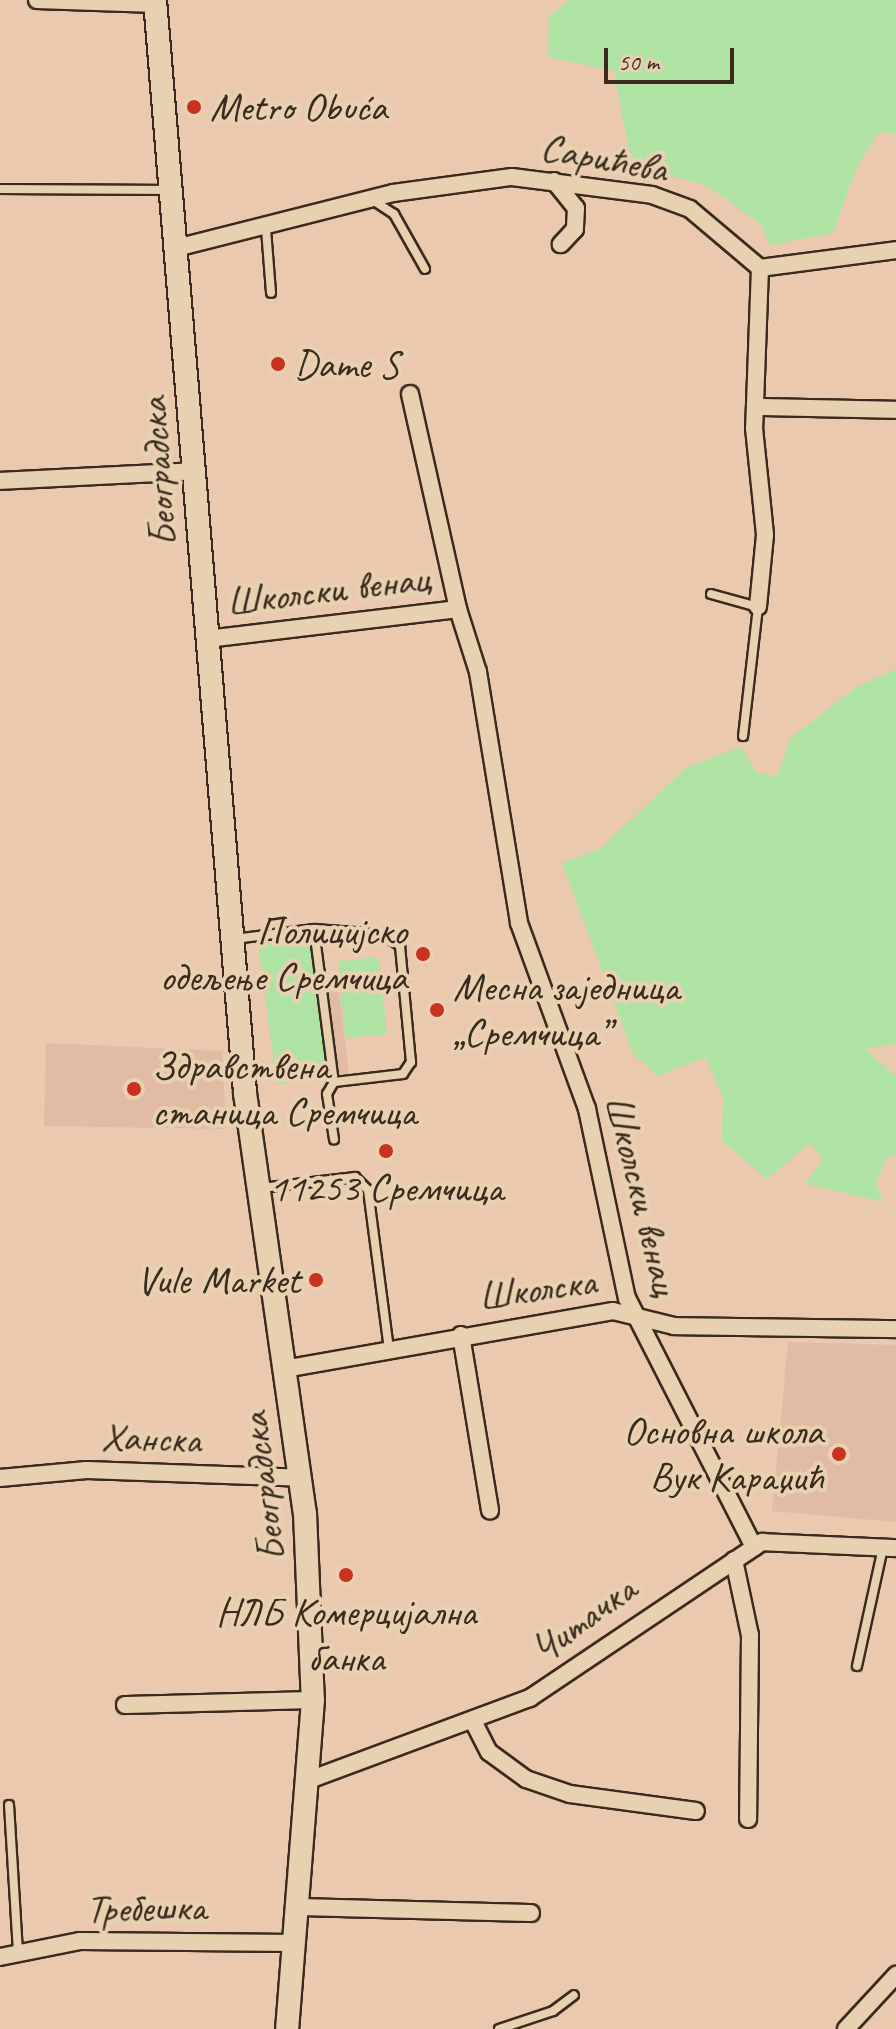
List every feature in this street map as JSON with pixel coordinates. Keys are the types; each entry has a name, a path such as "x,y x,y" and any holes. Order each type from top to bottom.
{"main road":[{"name":"Београдска","path":"155,2 233,939 260,1188 301,1478 313,1700 287,2029"}],"street":[{"path":"37,0 155,2"},
{"path":"554,181 577,218 561,244"},
{"name":"Сарићева","path":"176,248 450,183 554,181 652,195 690,209 760,268"},
{"path":"758,607 765,535 755,472 760,268 896,250"},
{"name":"Школски венац","path":"410,394 458,609 478,672 519,923 587,1109 635,1315 754,1547"},
{"path":"758,407 896,410"},
{"path":"0,481 195,471"},
{"name":"Школски венац","path":"207,639 458,609"},
{"name":"Школска","path":"284,1369 564,1315 635,1315 674,1326 896,1329"},
{"path":"461,1335 490,1511"},
{"name":"Ханска","path":"0,1478 101,1470 301,1478"},
{"name":"Читачка","path":"309,1780 473,1721 552,1686 655,1608 754,1547 789,1540 890,1548"},
{"path":"734,1560 750,1635 748,1819"},
{"path":"125,1705 313,1700"},
{"path":"473,1721 489,1752 526,1779 570,1794 696,1811"},
{"path":"298,1907 531,1913"},
{"name":"Требешка","path":"0,1957 80,1941 295,1943"},
{"path":"846,2029 896,1975"}],"lane":[{"path":"0,189 170,190"},
{"path":"365,202 388,207 425,269"},
{"path":"266,229 271,293"},
{"path":"711,594 758,607 743,736"},
{"path":"233,939 314,929 383,934 404,954 408,1069 334,1082"},
{"path":"314,929 334,1082 327,1094 334,1139"},
{"path":"260,1188 355,1177 368,1190 389,1350"},
{"path":"857,1666 890,1548"},
{"path":"9,1805 18,1953"},
{"path":"499,2029 553,2011 574,1995"}],"shaded area":[{"path":"338,983 349,1073 338,1074 327,984"},
{"name":"Здравствена станица Сремчица","path":"46,1043 222,1051 226,1129 44,1126"},
{"path":"788,1342 896,1345 896,1522 772,1511"}],"green space":[{"path":"569,0 896,0 896,134 879,132 857,166 833,233 769,245 762,225 706,185 632,166 614,71 548,57 549,16"},
{"path":"896,669 896,1044 865,1049 896,1076 896,1156 888,1155 876,1183 883,1202 805,1184 823,1158 810,1143 767,1179 722,1141 723,1099 706,1057 658,1076 633,1054 562,863 600,849 687,767 741,747 757,773 777,776 790,739 855,688"},
{"path":"312,937 326,1067 321,1078 277,1085 258,944"},
{"path":"379,957 387,1034 345,1038 338,961"}],"place":[{"name":"Metro Obuća","path":"194,107"},
{"name":"Dame S","path":"278,364"},
{"name":"Полицијско одељење Сремчица","path":"423,954"},
{"name":"Месна заједница „Сремчица”","path":"437,1010"},
{"name":"Здравствена станица Сремчица","path":"134,1089"},
{"name":"11253 Сремчица","path":"386,1151"},
{"name":"Vule Market","path":"316,1280"},
{"name":"Основна школа Вук Караџић","path":"839,1454"},
{"name":"НЛБ Комерцијална банка","path":"346,1575"}]}
